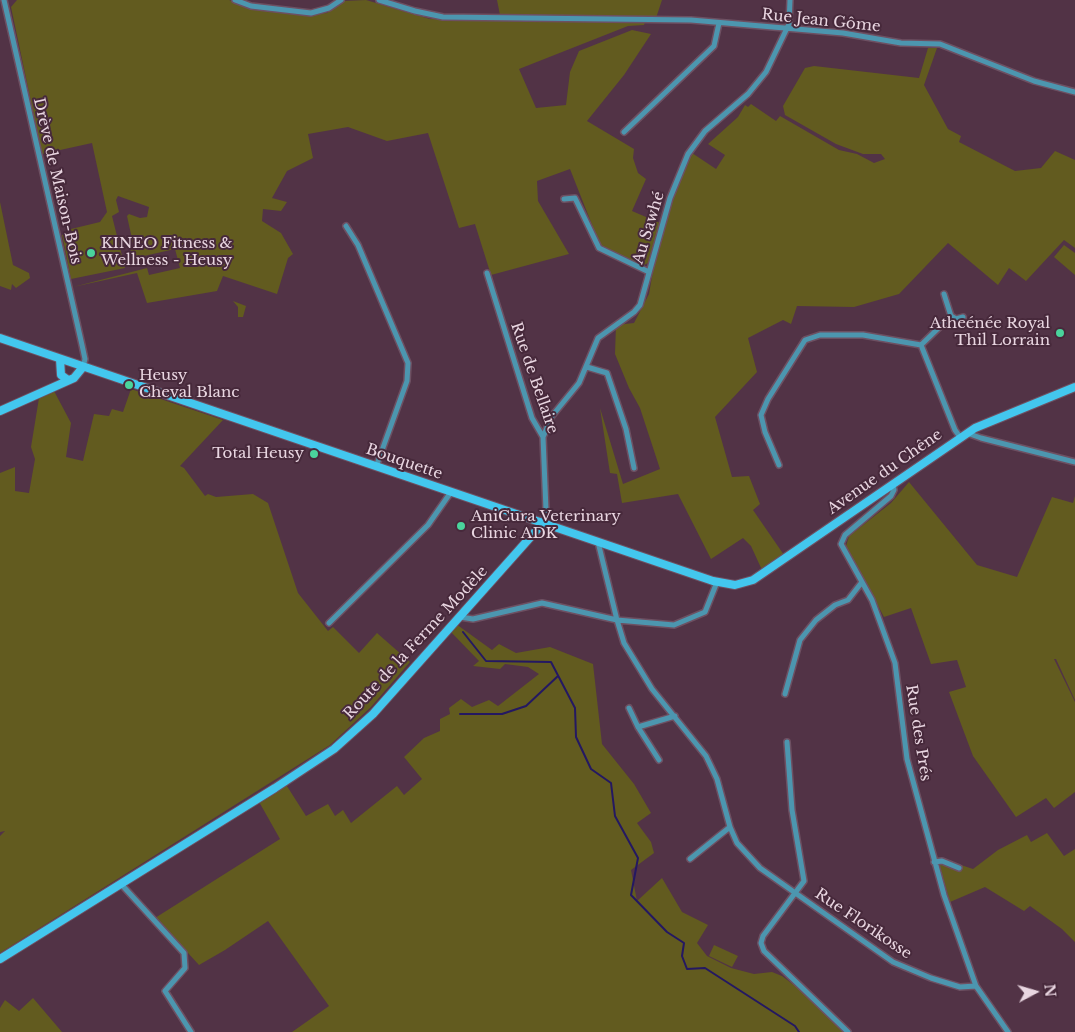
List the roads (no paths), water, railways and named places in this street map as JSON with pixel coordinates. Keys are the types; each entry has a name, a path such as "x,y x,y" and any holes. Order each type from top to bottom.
{"main road":[{"name":"Bouquette","path":"0,338 717,582"},
{"path":"54,386 61,375 60,359"},
{"path":"0,411 68,380 79,374 83,367"},
{"path":"61,375 68,380"},
{"name":"Avenue du Chêne","path":"717,582 739,585 754,580 960,437 992,419 1075,387"},
{"name":"Route de la Ferme Modèle","path":"0,959 334,749 373,714 542,523"}],"street":[{"name":"Drève de Maison-Bois","path":"4,0 82,344 83,367"},
{"path":"235,0 251,6 311,13 329,8 341,0"},
{"name":"Rue Jean Gôme","path":"379,0 415,11 443,16 691,20 787,30 851,34 907,44 940,44 1034,81 1075,92"},
{"path":"787,30 790,0"},
{"path":"624,132 714,46 719,23"},
{"name":"Au Sawhé","path":"543,437 552,416 579,383 598,338 634,312 640,305 670,198 688,154 705,131 758,84 787,30"},
{"path":"564,199 575,198 599,248 649,272"},
{"path":"346,226 358,245 408,363 407,381 376,467"},
{"name":"Rue de Bellaire","path":"487,273 532,418 543,437 546,510 542,523"},
{"path":"944,294 950,316 956,319 963,317"},
{"path":"921,346 950,316"},
{"path":"779,465 765,432 761,415 768,399 804,340 820,335 863,335 921,346"},
{"path":"921,346 960,437"},
{"path":"587,367 607,373 626,429 634,468"},
{"path":"967,433 1075,462"},
{"name":"Rue des Prés","path":"893,484 894,490 891,496 845,535 841,544 877,613 896,669 907,759 934,862 976,986 1008,1032"},
{"path":"330,623 428,524 451,492"},
{"name":"Rue Florikosse","path":"598,542 617,620 636,666 706,756 717,779 730,827 738,843 760,868 893,962 931,978 960,987 976,986"},
{"path":"460,617 473,619 542,604 617,620 674,625 686,622 705,612 717,582"},
{"path":"785,694 800,640 816,620 835,605 848,600 862,582"},
{"path":"629,708 638,727 659,760"},
{"path":"638,727 674,716"},
{"name":"Rue Florikosse","path":"787,742 792,810 804,875 804,881 794,893"},
{"path":"690,859 730,827"},
{"path":"934,862 942,861 959,868"},
{"path":"122,884 184,953 185,968 164,990 191,1032"},
{"path":"794,893 763,936 762,948 848,1032"}],"waterway":[{"path":"463,632 486,661 551,662 575,708 576,737 591,769 611,783 615,816 638,858 631,895 667,932 684,943 682,956 687,969 705,968 795,1026 799,1032"},
{"path":"460,714 502,714 526,706 558,676"}],"place":[{"name":"KINEO Fitness & Wellness - Heusy","path":"91,253"},
{"name":"Atheénée Royal Thil Lorrain","path":"1060,333"},
{"name":"Heusy Cheval Blanc","path":"129,385"},
{"name":"Total Heusy","path":"314,454"},
{"name":"AniCura Veterinary Clinic ADK","path":"461,526"}]}
